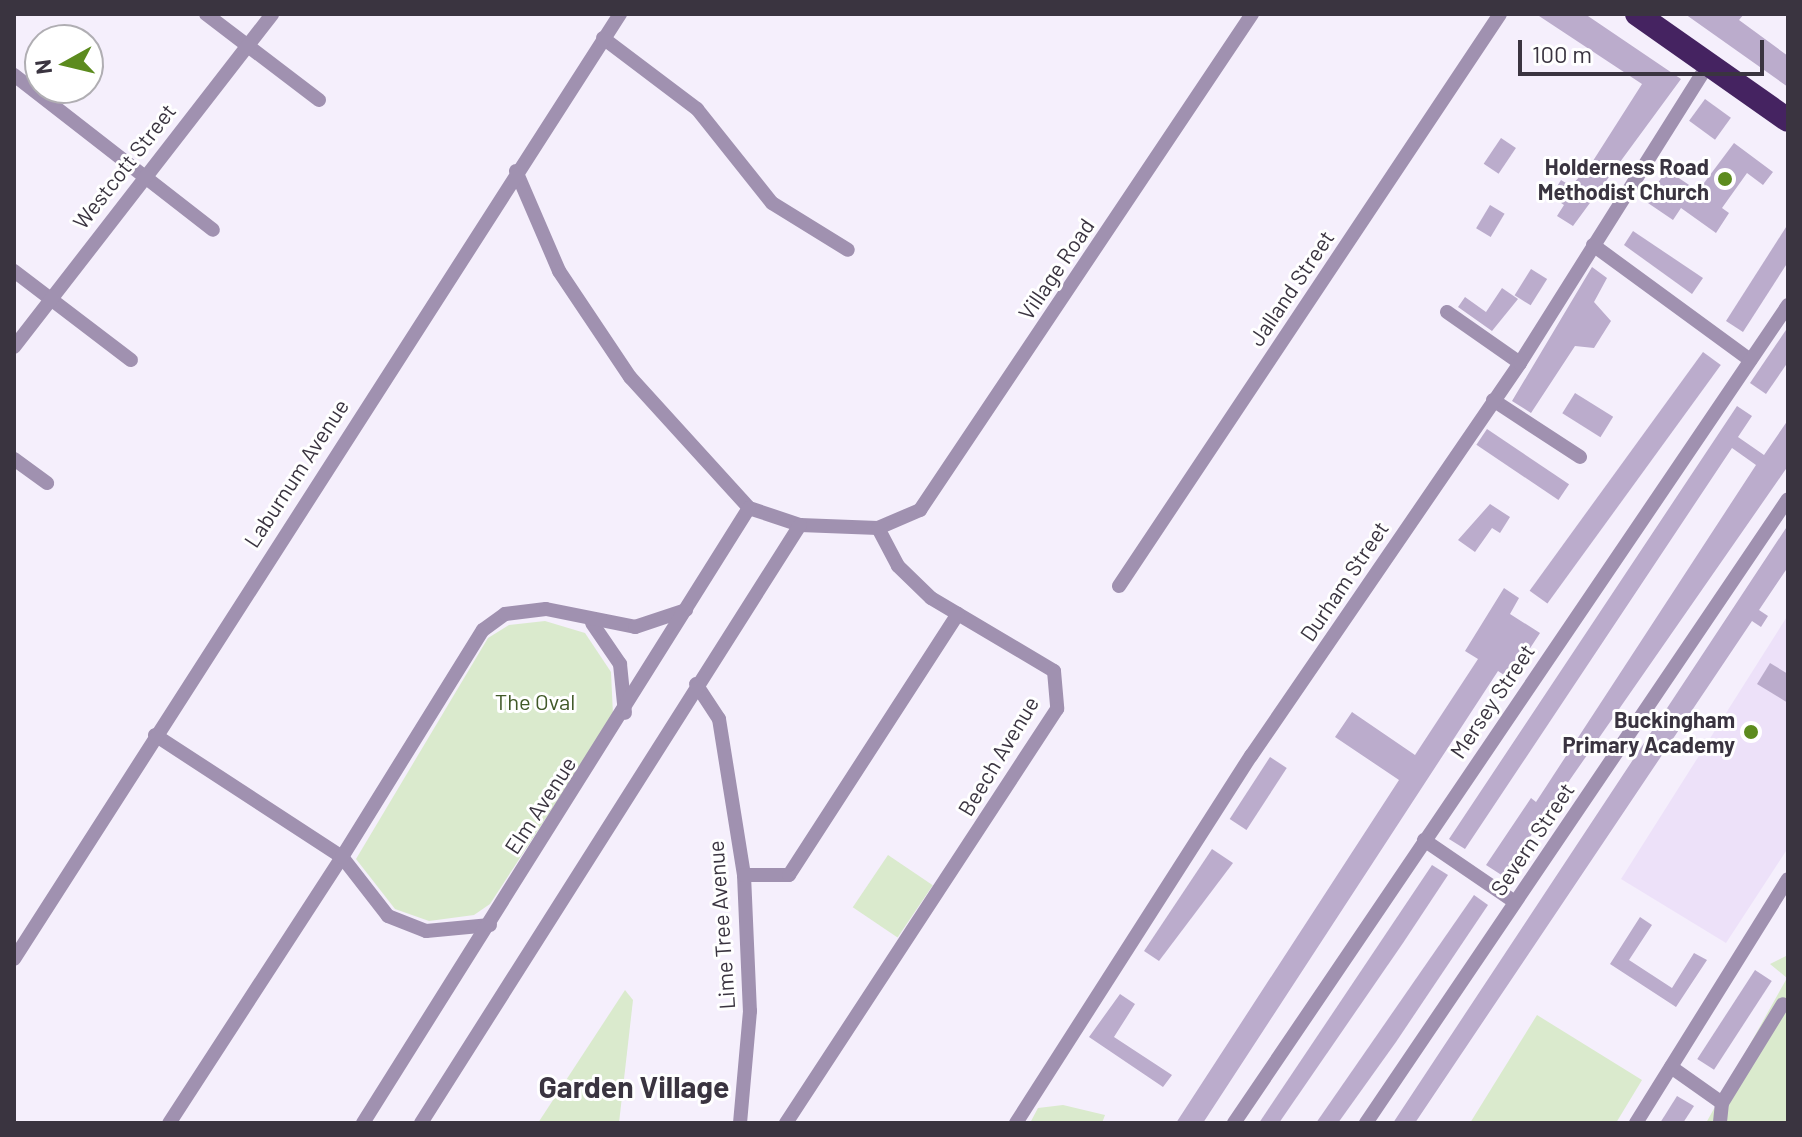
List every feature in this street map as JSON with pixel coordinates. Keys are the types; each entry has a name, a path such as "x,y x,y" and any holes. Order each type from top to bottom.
{"highway":[{"path":"1637,14 1788,120"}],"street":[{"path":"206,14 319,100"},
{"name":"Westcott Street","path":"14,347 142,177 272,14"},
{"name":"Laburnum Avenue","path":"14,959 516,171 620,14"},
{"name":"Village Road","path":"878,528 920,510 1252,14"},
{"name":"Jalland Street","path":"1119,586 1500,14"},
{"path":"603,38 697,109 772,203 848,250"},
{"name":"Durham Street","path":"1016,1123 1257,746 1520,363 1708,64"},
{"path":"14,75 213,230"},
{"path":"516,171 559,271 630,377 749,508 800,525 878,528"},
{"path":"1593,245 1750,360"},
{"path":"14,271 131,360"},
{"name":"Mersey Street","path":"1234,1123 1788,305"},
{"path":"1447,312 1520,363"},
{"path":"1493,400 1580,457"},
{"path":"14,459 47,483"},
{"name":"Severn Street","path":"1366,1123 1788,499"},
{"name":"Elm Avenue","path":"363,1123 625,713 749,508"},
{"path":"421,1123 696,684 800,525"},
{"name":"Beech Avenue","path":"786,1123 1057,709 1054,671 958,614 898,566 878,528"},
{"path":"169,1123 342,857 483,630 505,614 546,609 592,623 635,627 686,610"},
{"path":"744,875 789,875 958,614"},
{"path":"592,623 620,664 625,713"},
{"name":"Lime Tree Avenue","path":"696,684 719,719 744,875 750,1011 740,1123"},
{"path":"155,735 342,857 388,916 426,931 490,925"},
{"path":"1424,840 1515,902"},
{"path":"1636,1123 1788,879"},
{"path":"1720,1123 1722,1103 1783,1004"},
{"path":"1671,1067 1722,1103"}],"shaded area":[{"name":"Buckingham Primary Academy","path":"1788,615 1788,848 1726,943 1621,879"}],"green space":[{"name":"The Oval","path":"545,621 585,633 611,672 613,715 490,904 474,915 429,921 395,909 356,859 488,638 509,625"},
{"path":"888,855 933,885 898,937 853,907"},
{"path":"1788,955 1788,1123 1706,1123 1787,978 1770,964"},
{"path":"625,990 633,1000 619,1123 538,1123"},
{"path":"1537,1015 1642,1080 1616,1123 1470,1123"},
{"path":"1063,1105 1105,1115 1102,1123 1030,1123 1038,1108"}],"building":[{"path":"1536,14 1585,14 1681,79 1573,226 1557,216 1564,205 1551,196 1561,180 1571,186 1591,164 1642,84"},
{"path":"1685,14 1744,14 1739,20 1788,56 1788,87"},
{"path":"1705,99 1731,118 1715,140 1689,121"},
{"path":"1501,138 1516,148 1499,174 1484,164"},
{"path":"1734,143 1773,172 1763,185 1747,173 1722,208 1729,213 1716,233 1681,208 1673,220 1645,201 1667,170 1698,191"},
{"path":"1490,205 1505,214 1491,237 1476,228"},
{"path":"1788,224 1788,262 1743,332 1726,321"},
{"path":"1633,231 1703,278 1692,294 1624,245"},
{"path":"1592,267 1607,278 1594,302 1611,321 1594,348 1575,346 1531,413 1512,401"},
{"path":"1531,269 1547,279 1531,305 1515,295"},
{"path":"1502,288 1518,299 1492,331 1458,307 1465,297 1486,312"},
{"path":"1788,327 1788,362 1766,394 1750,383"},
{"path":"1703,352 1721,365 1547,604 1530,591"},
{"path":"1575,393 1613,417 1600,437 1562,413"},
{"path":"1737,406 1752,416 1738,437 1764,455 1788,420 1788,466 1503,876 1486,865 1531,798 1536,802 1756,465 1732,448 1465,849 1449,839"},
{"path":"1487,429 1569,484 1558,500 1476,445"},
{"path":"1490,504 1510,517 1500,533 1492,528 1475,552 1458,540"},
{"path":"1788,525 1788,567 1759,610 1768,616 1761,627 1752,621 1415,1123 1393,1123"},
{"path":"1504,588 1519,598 1510,614 1540,633 1510,679 1498,671 1203,1123 1176,1123 1399,780 1335,737 1352,712 1415,755 1478,659 1465,651"},
{"path":"1770,663 1788,674 1788,703 1757,684"},
{"path":"1270,757 1287,768 1246,830 1230,819"},
{"path":"1212,849 1233,863 1159,961 1144,951"},
{"path":"1432,865 1448,875 1403,943 1279,1123 1259,1123"},
{"path":"1474,895 1488,905 1396,1042 1338,1123 1316,1123"},
{"path":"1640,917 1652,925 1629,960 1672,988 1694,953 1707,960 1676,1007 1610,964"},
{"path":"1755,970 1772,981 1714,1070 1697,1059"},
{"path":"1120,994 1135,1004 1114,1037 1172,1075 1163,1087 1089,1037"},
{"path":"1677,1096 1694,1106 1683,1123 1660,1123"}],"place":[{"name":"Holderness Road Methodist Church","path":"1725,179"},
{"name":"Buckingham Primary Academy","path":"1751,732"}],"district":[{"name":"Garden Village","path":"634,1086"}]}
